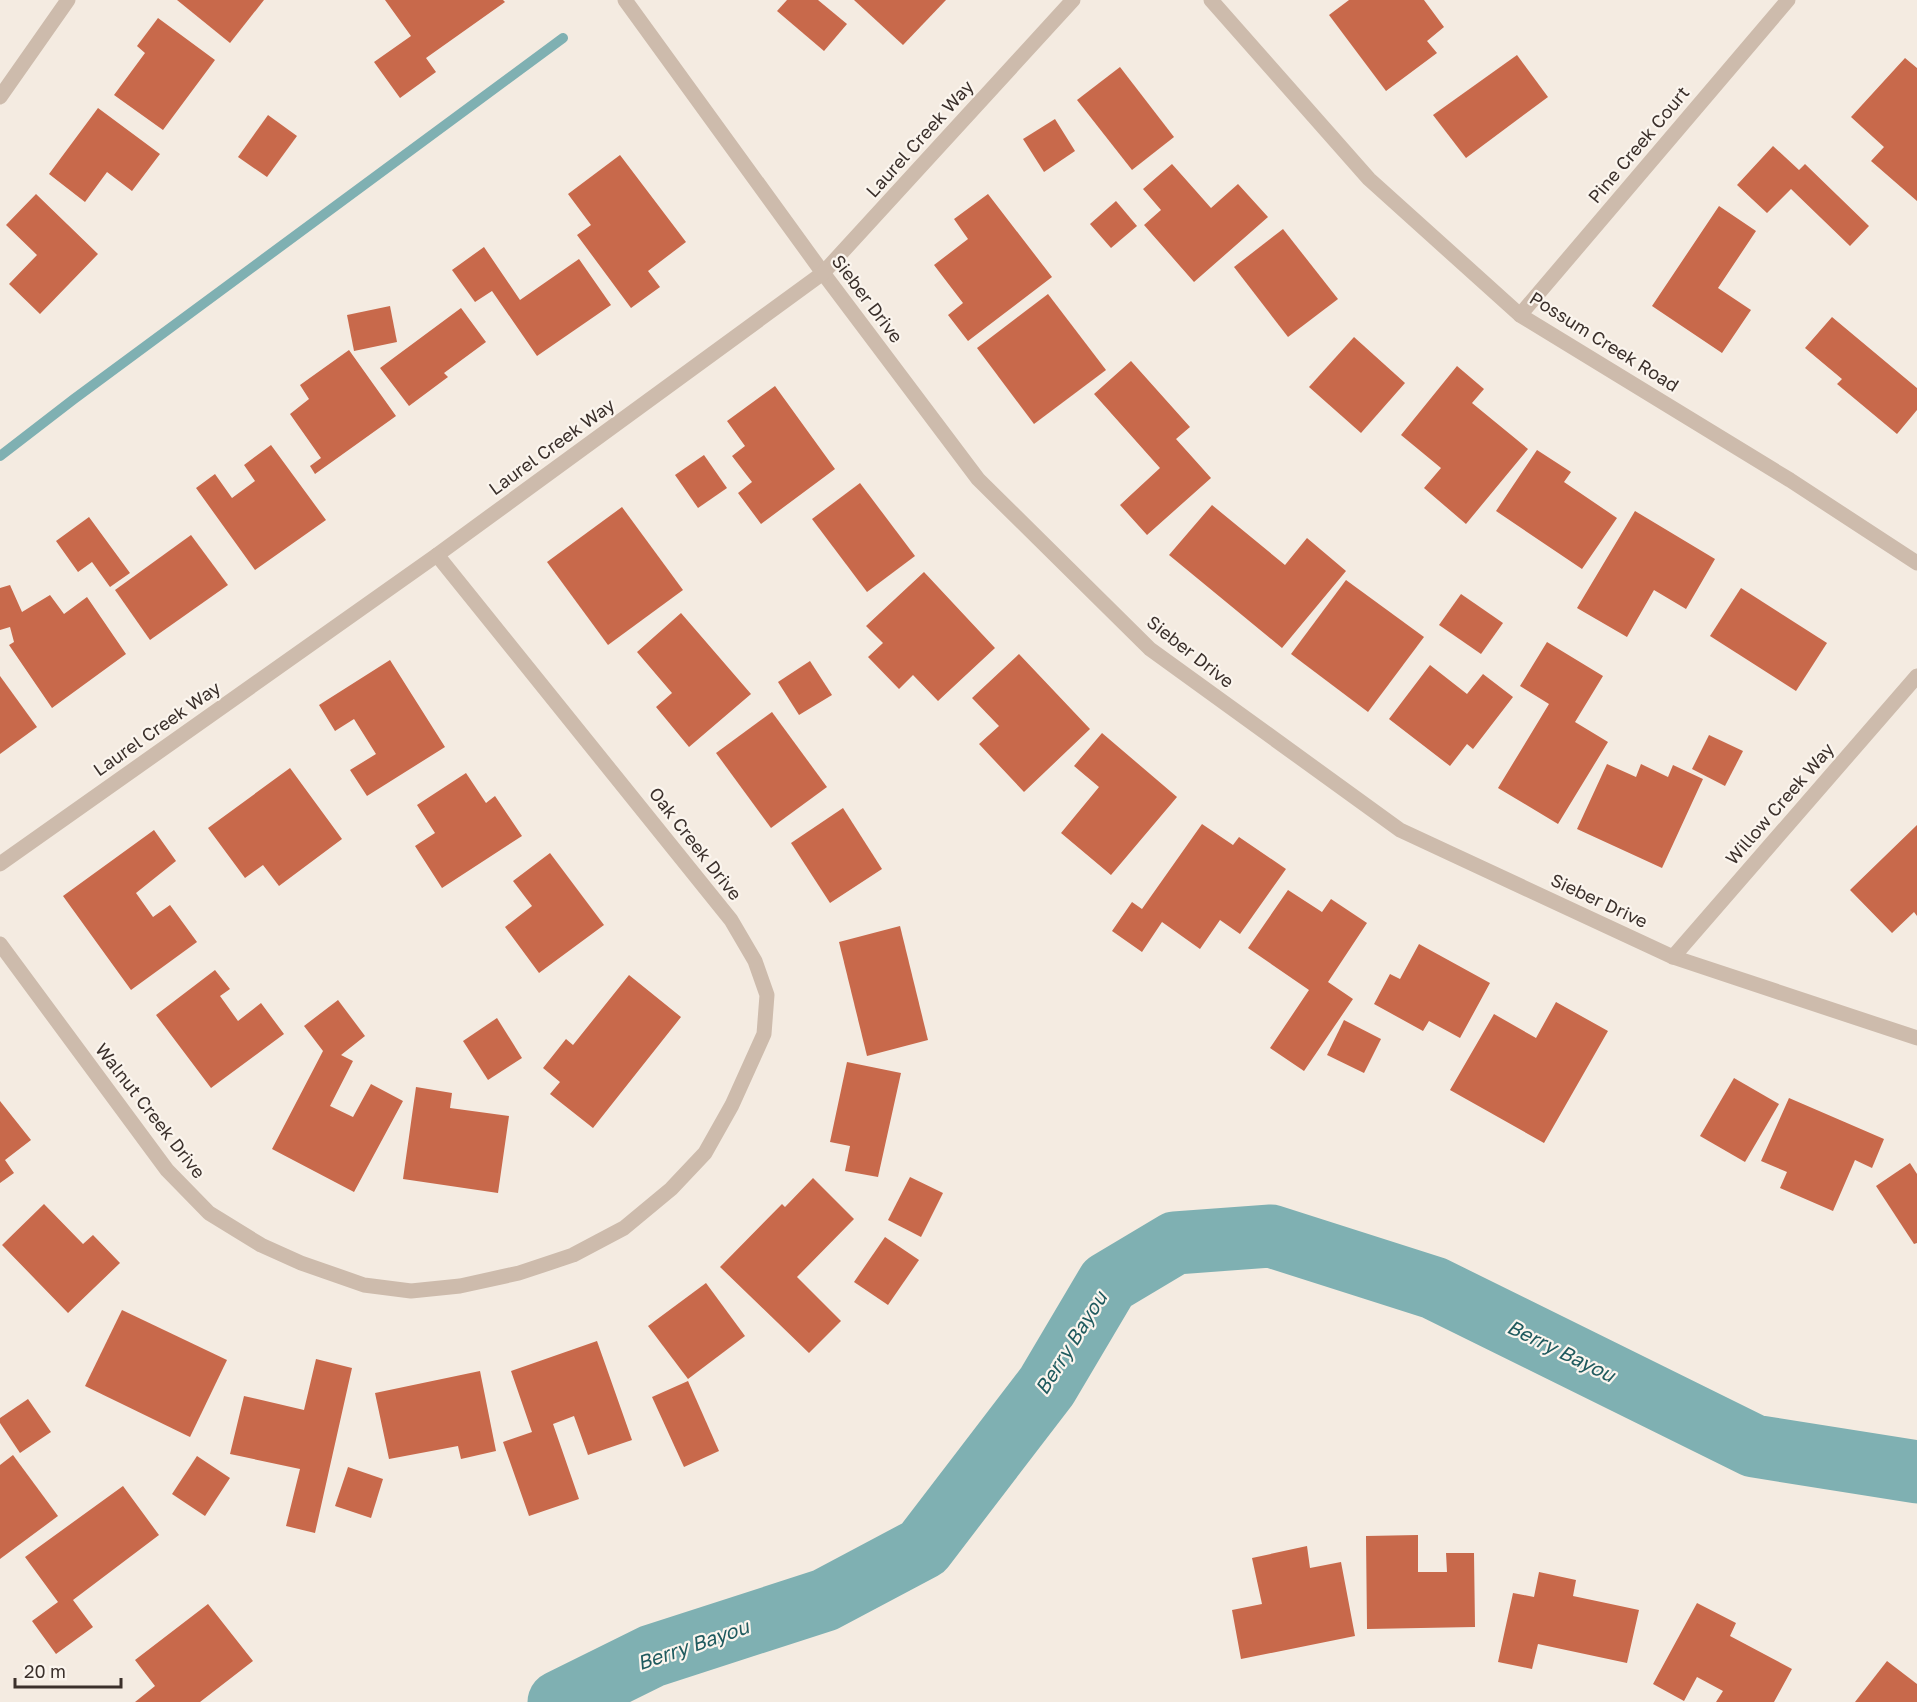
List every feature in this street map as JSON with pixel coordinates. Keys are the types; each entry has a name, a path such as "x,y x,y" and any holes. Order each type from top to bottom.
{"street":[{"path":"0,97 68,0"},
{"name":"Sieber Drive","path":"625,0 823,273 978,479 1150,650 1400,830 1673,957 1917,1038"},
{"name":"Laurel Creek Way","path":"0,864 437,555 823,273 1073,0"},
{"name":"Possum Creek Road","path":"1211,0 1368,179 1520,315 1790,480 1917,562"},
{"name":"Pine Creek Court","path":"1520,315 1788,0"},
{"name":"Oak Creek Drive","path":"437,555 730,920 755,961 767,995 764,1034 732,1105 705,1153 671,1189"},
{"name":"Willow Creek Way","path":"1673,957 1917,676"},
{"name":"Walnut Creek Drive","path":"0,944 167,1170 209,1214 261,1245 302,1263 364,1285 411,1291 460,1286 519,1273 573,1255 624,1228 671,1189"}],"building":[{"path":"177,0 264,0 230,43"},
{"path":"385,0 503,0 505,2 426,58 436,72 400,98 374,62 411,36"},
{"path":"787,0 818,0 847,24 824,51 777,11"},
{"path":"854,0 946,0 903,45"},
{"path":"1349,0 1424,0 1444,27 1427,41 1437,53 1386,91 1329,15"},
{"path":"158,18 215,60 163,130 114,95 145,53 137,46"},
{"path":"1517,55 1548,97 1466,158 1433,115"},
{"path":"1905,58 1917,68 1917,201 1871,161 1884,147 1851,117"},
{"path":"1120,67 1174,137 1132,170 1077,100"},
{"path":"98,108 160,154 132,191 107,172 85,202 49,174"},
{"path":"268,115 297,136 267,177 238,157"},
{"path":"1055,119 1075,151 1044,172 1023,139"},
{"path":"1773,146 1799,170 1805,164 1869,226 1850,246 1791,189 1767,213 1737,185"},
{"path":"620,155 686,242 648,271 660,287 631,308 577,235 591,225 568,194"},
{"path":"1172,164 1211,208 1238,184 1268,217 1194,282 1144,225 1161,210 1143,189"},
{"path":"36,194 98,254 40,314 9,284 37,255 6,225"},
{"path":"988,194 1052,277 968,341 948,315 963,303 934,265 968,239 954,219"},
{"path":"1116,201 1137,226 1111,248 1090,224"},
{"path":"1719,206 1756,231 1718,288 1751,310 1722,353 1652,306"},
{"path":"1283,229 1338,299 1288,337 1234,267"},
{"path":"484,247 520,300 579,259 611,305 537,356 492,291 475,302 452,270"},
{"path":"1048,294 1106,370 1034,424 977,348"},
{"path":"390,306 397,342 354,351 347,315"},
{"path":"461,308 486,342 444,373 448,377 409,406 380,368"},
{"path":"1832,317 1917,388 1917,410 1897,434 1837,384 1842,379 1805,348"},
{"path":"1354,337 1405,383 1361,433 1309,387"},
{"path":"349,350 396,416 315,474 310,466 321,458 290,414 309,399 300,385"},
{"path":"1131,361 1190,427 1176,439 1211,478 1147,535 1120,505 1160,468 1094,394"},
{"path":"1457,366 1484,389 1472,403 1528,449 1466,524 1424,488 1441,468 1401,435"},
{"path":"775,386 835,469 761,524 738,493 752,482 732,456 745,446 727,421"},
{"path":"271,445 326,520 255,570 196,488 215,474 232,498 255,481 244,465"},
{"path":"1537,450 1571,472 1564,482 1617,518 1582,569 1496,511"},
{"path":"704,455 727,488 698,508 675,475"},
{"path":"860,483 915,556 867,592 812,519"},
{"path":"1212,505 1285,565 1307,538 1346,571 1282,648 1169,555"},
{"path":"622,507 683,590 608,645 547,562"},
{"path":"1635,511 1715,559 1686,609 1654,590 1627,637 1577,608"},
{"path":"89,517 130,573 110,587 92,562 78,572 56,541"},
{"path":"191,535 228,585 150,640 115,590"},
{"path":"924,572 995,648 938,701 913,675 899,689 868,657 883,643 866,626"},
{"path":"1346,580 1424,637 1368,712 1291,654"},
{"path":"10,585 22,612 50,595 64,614 87,597 126,654 52,708 9,645 14,642 10,627 0,630 0,588"},
{"path":"1741,588 1827,643 1796,691 1710,636"},
{"path":"1461,594 1503,623 1481,654 1439,625"},
{"path":"681,613 751,694 689,747 656,707 672,693 637,652"},
{"path":"1547,642 1603,676 1575,722 1608,742 1558,824 1498,788 1549,704 1520,686"},
{"path":"1019,654 1090,729 1024,792 979,744 999,726 972,698"},
{"path":"390,660 445,747 367,796 350,770 376,754 354,719 335,731 319,705"},
{"path":"810,661 832,695 799,715 778,682"},
{"path":"1430,665 1467,694 1483,674 1513,697 1473,749 1467,744 1450,766 1389,719"},
{"path":"0,676 37,727 0,754"},
{"path":"772,712 827,787 771,828 716,753"},
{"path":"1102,733 1177,797 1111,875 1061,833 1099,787 1074,766"},
{"path":"1709,735 1743,751 1725,786 1692,769"},
{"path":"1607,764 1636,777 1641,764 1668,777 1673,765 1703,779 1662,868 1577,829"},
{"path":"290,768 342,839 279,886 263,865 245,878 208,828"},
{"path":"466,773 486,803 495,796 522,836 442,888 415,846 435,833 417,805"},
{"path":"843,808 882,869 830,903 791,843"},
{"path":"1202,824 1233,845 1239,837 1286,869 1240,934 1220,920 1200,949 1162,922 1142,952 1112,931 1132,902 1142,909"},
{"path":"1917,825 1917,916 1914,912 1892,933 1850,890"},
{"path":"154,830 176,861 136,893 153,917 170,905 197,942 131,990 63,896"},
{"path":"550,853 604,925 539,973 505,927 532,906 513,881"},
{"path":"1288,890 1322,912 1331,899 1367,923 1328,982 1353,999 1304,1071 1270,1048 1309,990 1248,948"},
{"path":"900,926 928,1040 867,1056 839,942"},
{"path":"1419,944 1490,983 1460,1038 1429,1021 1423,1031 1374,1004 1390,974 1400,979"},
{"path":"215,970 230,989 220,996 238,1021 261,1003 284,1034 211,1088 156,1015"},
{"path":"629,975 681,1017 593,1128 550,1094 560,1082 543,1068 566,1039 573,1045"},
{"path":"338,1000 365,1036 341,1055 353,1061 330,1106 353,1117 371,1084 403,1101 354,1192 272,1149 323,1051 304,1026"},
{"path":"1556,1002 1608,1031 1544,1143 1450,1090 1494,1014 1536,1038"},
{"path":"497,1018 522,1058 488,1080 463,1041"},
{"path":"1344,1020 1381,1039 1364,1073 1327,1055"},
{"path":"847,1062 901,1073 878,1177 845,1171 850,1146 830,1142"},
{"path":"1734,1078 1779,1104 1745,1162 1700,1136"},
{"path":"416,1087 452,1093 450,1108 509,1116 498,1193 403,1179"},
{"path":"1789,1098 1884,1139 1872,1168 1855,1160 1833,1211 1780,1188 1787,1172 1761,1161"},
{"path":"0,1101 31,1140 5,1160 14,1173 0,1183"},
{"path":"1910,1163 1917,1174 1917,1243 1914,1244 1876,1186"},
{"path":"910,1177 943,1193 921,1237 888,1220"},
{"path":"813,1178 854,1219 797,1277 841,1321 809,1353 720,1267 782,1204 785,1207"},
{"path":"44,1204 83,1244 93,1235 120,1263 68,1313 2,1245"},
{"path":"885,1237 919,1260 888,1305 854,1282"},
{"path":"706,1283 745,1336 688,1379 648,1326"},
{"path":"122,1310 227,1360 190,1437 85,1386"},
{"path":"597,1341 632,1440 588,1455 574,1416 553,1424 579,1499 529,1516 503,1442 532,1432 511,1371"},
{"path":"316,1359 352,1368 315,1533 286,1526 300,1469 230,1454 244,1396 304,1410"},
{"path":"480,1371 496,1451 461,1459 458,1446 389,1459 375,1393"},
{"path":"688,1381 719,1451 684,1467 652,1397"},
{"path":"28,1399 51,1432 20,1453 0,1423 0,1418"},
{"path":"13,1455 58,1516 0,1559 0,1465"},
{"path":"197,1456 230,1478 205,1516 172,1494"},
{"path":"348,1467 383,1479 371,1518 335,1506"},
{"path":"123,1486 159,1535 73,1600 93,1627 56,1654 32,1621 58,1602 25,1557"},
{"path":"1418,1535 1418,1572 1447,1572 1446,1553 1474,1553 1475,1627 1367,1629 1366,1536"},
{"path":"1307,1546 1310,1568 1341,1562 1355,1636 1241,1659 1232,1610 1262,1604 1252,1558"},
{"path":"1539,1572 1576,1580 1573,1596 1639,1610 1627,1663 1538,1644 1532,1669 1498,1662 1513,1593 1534,1597"},
{"path":"1697,1603 1736,1623 1730,1636 1792,1669 1774,1702 1716,1702 1723,1691 1697,1677 1684,1701 1653,1684"},
{"path":"208,1604 253,1661 200,1702 135,1702 155,1686 135,1660"},
{"path":"1887,1661 1917,1684 1917,1702 1855,1702"}],"waterway":[{"path":"0,456 563,38"},
{"name":"Berry Bayou","path":"559,1702 652,1656 825,1600 923,1548 1047,1386 1108,1283 1175,1243 1271,1236 1434,1288 1754,1446 1917,1472"}]}
